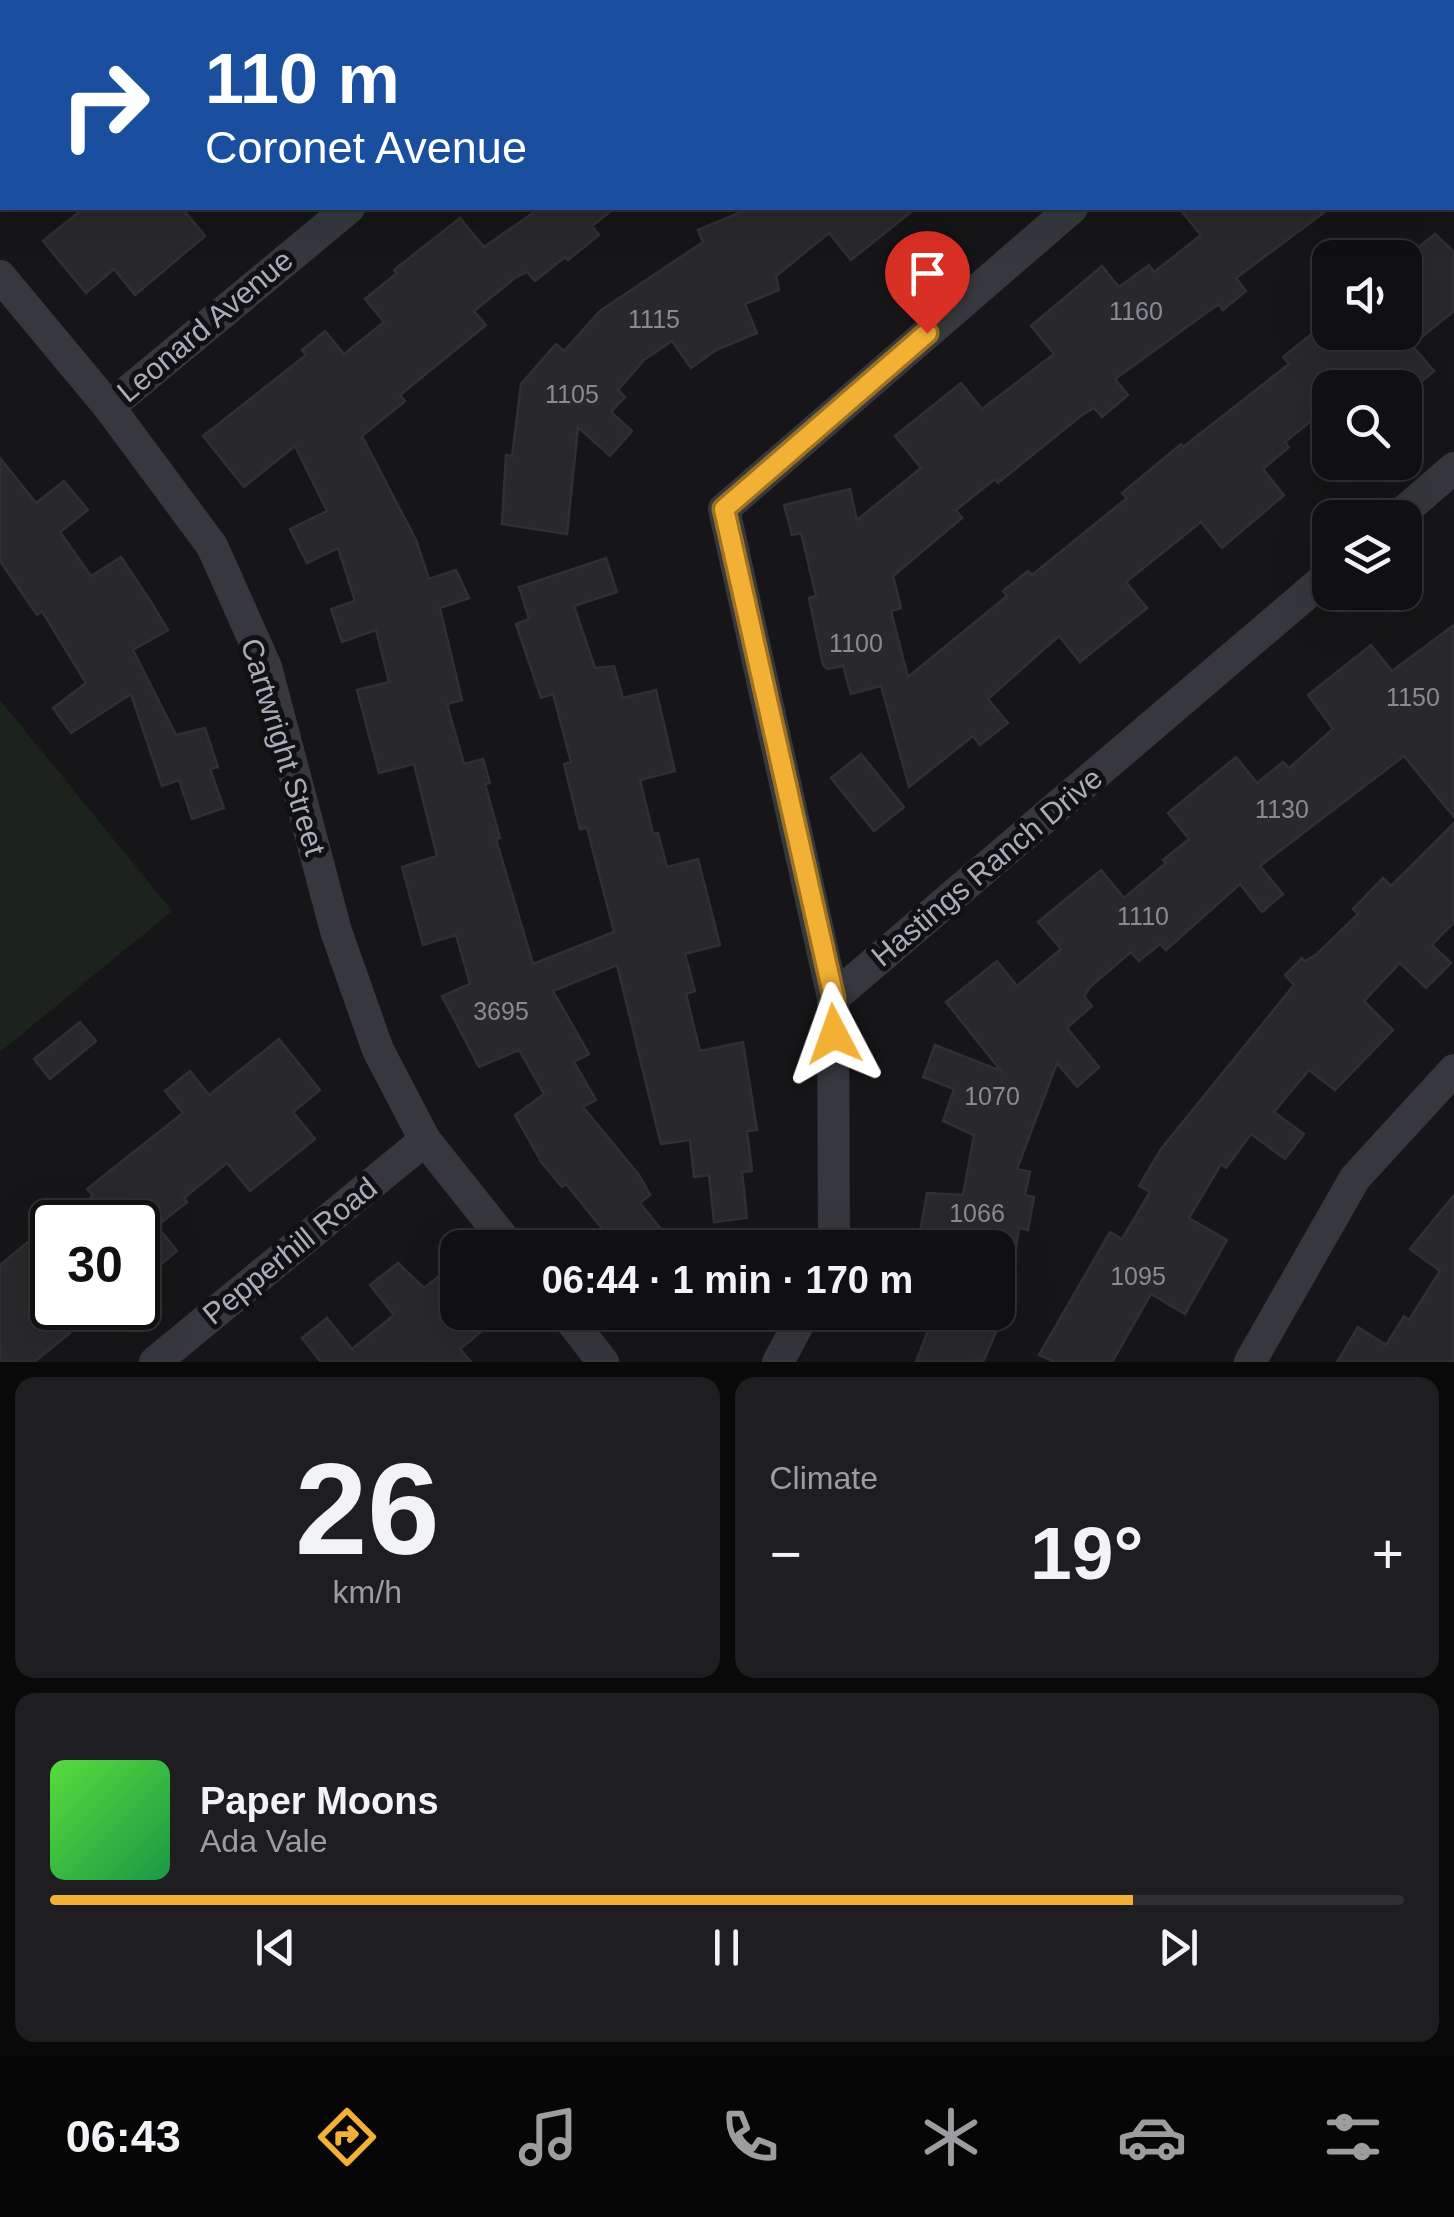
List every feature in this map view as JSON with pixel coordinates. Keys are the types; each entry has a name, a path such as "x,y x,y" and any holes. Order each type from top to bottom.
{"street":[{"name":"Leonard Avenue","path":"108,406 346,210"},
{"path":"834,1230 834,998 724,509 1070,210"},
{"name":"Cartwright Street","path":"0,276 108,406 212,546 266,667 336,931 378,1050 425,1140 497,1230"},
{"path":"1417,500 1454,468"},
{"name":"Hastings Ranch Drive","path":"834,998 1312,589"},
{"path":"1250,1362 1356,1178 1454,1070"},
{"name":"Pepperhill Road","path":"156,1362 425,1140"},
{"path":"578,1330 604,1362"},
{"path":"778,1362 795,1330"}],"shaded area":[{"path":"0,700 172,911 0,1052"}],"building":[{"path":"82,210 184,210 205,236 135,295 114,269 86,293 43,241"},
{"path":"537,210 612,210 592,226 599,235 568,260 565,257 535,281 527,272 515,278 474,311 486,325 400,395 405,401 362,436 416,540 429,579 456,570 469,598 440,608 462,700 447,704 464,764 483,759 490,783 485,784 500,838 496,839 533,964 614,932 587,828 580,829 564,764 571,762 553,694 541,698 516,624 529,619 519,587 606,558 617,592 574,606 595,668 614,666 623,698 656,690 675,771 640,780 653,834 658,833 667,867 698,859 720,945 685,954 695,991 686,994 700,1051 743,1042 757,1130 747,1131 752,1171 742,1172 747,1218 714,1222 709,1175 694,1177 690,1140 661,1144 617,965 553,991 589,1054 574,1062 596,1100 583,1107 639,1175 650,1195 640,1203 660,1228 603,1230 566,1184 562,1187 542,1163 515,1115 544,1094 519,1050 479,1067 442,996 470,984 456,935 423,945 402,867 437,856 414,764 379,773 357,690 389,682 376,630 342,642 331,609 355,601 338,548 307,563 290,529 327,511 295,446 244,487 203,436 306,355 302,350 325,331 344,354 384,322 365,299 397,273 394,270 460,218 484,247"},
{"path":"746,210 914,210 851,260 829,233 776,276 779,290 745,304 757,333 716,350 691,368 672,341 644,360 618,390 625,397 611,412 632,431 610,456 578,427 567,534 502,524 506,455 512,456 521,384 556,344 564,351 600,311 703,242 698,230"},
{"path":"1181,210 1327,210 1236,278 1246,291 1223,310 1219,304 1115,379 1128,395 1102,417 1094,408 998,483 995,479 956,510 962,518 893,576 901,608 891,611 908,677 1007,596 1003,591 1028,571 1032,575 1127,498 1122,493 1181,444 1183,447 1289,364 1283,357 1312,334 1312,350 1416,350 1434,371 1422,381 1422,370 1312,370 1312,420 1285,442 1289,447 1263,469 1284,495 1222,548 1201,522 1126,582 1147,608 1080,662 1059,636 988,699 1008,723 980,745 973,736 909,787 881,686 851,694 843,666 827,669 823,665 809,598 816,596 801,533 792,535 784,505 850,489 857,520 921,468 895,436 961,383 982,409 1054,354 1031,326 1102,266 1119,287 1149,265 1154,272 1201,235"},
{"path":"1435,234 1454,252 1454,311 1422,337 1422,244"},
{"path":"0,458 36,503 64,481 88,510 60,532 91,576 121,557 151,602 168,630 133,650 176,735 205,728 218,767 210,769 224,808 192,819 179,780 162,786 131,694 71,733 53,708 86,683 42,611 37,615 0,561"},
{"path":"1454,625 1454,817 1404,756 1260,866 1283,894 1262,912 1240,884 1166,950 1160,944 1139,961 1131,952 1090,987 1084,996 1092,1006 1067,1028 1099,1067 1077,1087 1057,1063 1017,1169 1030,1172 1025,1195 1034,1197 1028,1230 1019,1228 1016,1248 1015,1230 920,1230 927,1193 963,1195 974,1135 943,1121 954,1089 923,1077 935,1045 1001,1071 946,1002 997,961 1017,986 1061,949 1038,922 1101,870 1124,898 1166,863 1163,860 1189,839 1168,813 1236,757 1257,783 1283,762 1289,768 1333,729 1308,695 1371,645 1392,671"},
{"path":"861,754 904,807 874,831 831,778"},
{"path":"1454,823 1454,922 1432,945 1451,963 1426,988 1400,963 1364,1001 1393,1030 1335,1090 1309,1070 1274,1112 1304,1134 1285,1159 1251,1134 1226,1168 1221,1164 1189,1218 1227,1240 1185,1314 1151,1294 1112,1362 1055,1362 1039,1355 1110,1232 1122,1239 1150,1192 1139,1186 1161,1149 1294,985 1285,975 1302,958 1305,961 1317,954 1358,914 1353,909 1383,878 1391,886"},
{"path":"80,1022 96,1041 50,1079 34,1059"},
{"path":"279,1039 320,1090 293,1112 315,1139 250,1191 227,1163 160,1224 160,1200 88,1200 93,1196 87,1189 183,1113 165,1091 190,1071 209,1095"},
{"path":"1454,1195 1454,1362 1337,1362 1358,1327 1386,1345 1404,1316 1409,1320 1440,1271 1410,1249"},
{"path":"160,1230 177,1251 160,1265"},
{"path":"30,1240 30,1330 70,1333 34,1362 0,1362 0,1265"},
{"path":"398,1263 424,1288 440,1275 440,1330 483,1330 460,1349 471,1362 321,1362 302,1338 327,1318 352,1349 394,1315 370,1285"},
{"path":"928,1330 997,1330 983,1362 916,1362"}],"route":[{"path":"834,1034 834,998 724,509 927,333"}]}
